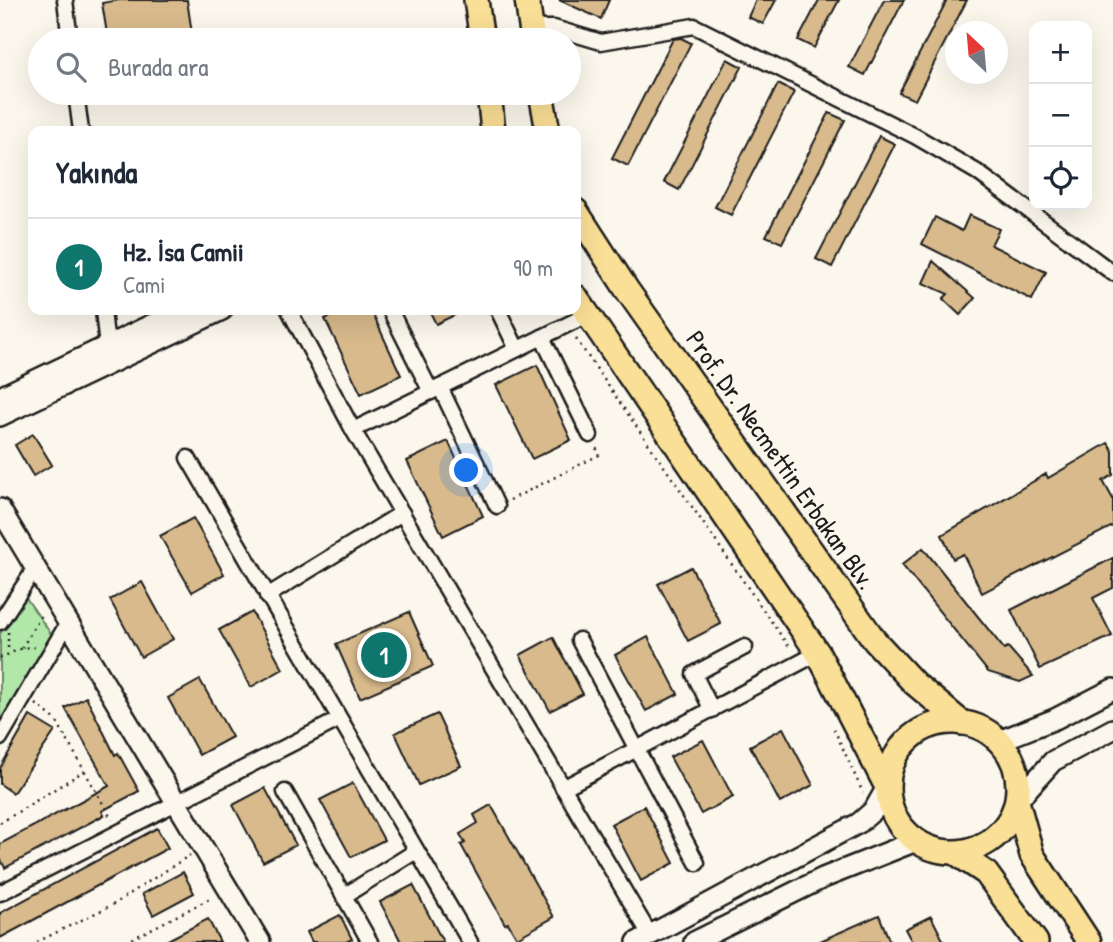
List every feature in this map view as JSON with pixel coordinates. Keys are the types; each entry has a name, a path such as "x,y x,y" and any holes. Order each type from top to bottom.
{"main road":[{"path":"476,0 480,28"},
{"path":"527,0 531,28"},
{"path":"490,105 492,126"},
{"path":"543,105 547,126"},
{"name":"Prof. Dr. Necmettin Erbakan Blv.","path":"581,219 627,290 875,641 914,683 962,723"},
{"path":"582,306 809,658 887,787"},
{"path":"1017,801 1009,821 995,837 977,848 956,853 935,850 916,841 900,827 890,808 887,787 891,765 902,746 919,731 940,723 962,723 982,729 999,741 1012,759 1018,779 1017,801 1032,855 1088,942"},
{"path":"956,853 986,873 1036,942"}],"street":[{"path":"65,0 68,28"},
{"path":"581,36 601,42 694,26 915,136 977,172 1113,273"},
{"path":"78,105 80,126"},
{"path":"104,315 107,347"},
{"path":"0,397 172,315"},
{"path":"0,416 212,315"},
{"path":"292,315 353,430 563,788 644,939 859,823 874,810 887,787"},
{"path":"393,315 497,506"},
{"path":"500,315 517,349"},
{"path":"353,430 566,325 574,315"},
{"path":"542,337 590,435"},
{"path":"187,458 470,942"},
{"path":"0,509 260,942"},
{"path":"267,596 402,513"},
{"path":"0,622 36,567"},
{"path":"0,738 69,621"},
{"path":"579,640 696,863"},
{"path":"712,710 694,674 745,647"},
{"path":"563,788 809,658"},
{"path":"999,741 1055,719 1113,689"},
{"path":"0,893 338,720"},
{"path":"1017,801 1053,761 1113,729"},
{"path":"285,792 370,942"},
{"path":"694,942 823,878 916,841"},
{"path":"344,896 416,851"}],"path":[{"path":"566,325 809,658"},
{"path":"497,506 599,455 590,435"},
{"path":"22,648 43,611"},
{"path":"0,658 22,648 52,649"},
{"path":"25,696 55,720 113,823"},
{"path":"832,725 864,797"},
{"path":"0,823 84,771"},
{"path":"37,942 114,904 190,855"},
{"path":"126,942 215,897"}],"green space":[{"path":"24,595 53,637 0,728 0,634"}],"building":[{"path":"119,0 187,0 191,28 106,28 102,3"},
{"path":"559,0 609,0 601,19"},
{"path":"756,0 776,0 763,24 748,17"},
{"path":"819,0 839,0 814,48 798,40"},
{"path":"884,0 904,0 865,75 849,67"},
{"path":"947,0 967,0 956,21 945,21 945,42 915,100 899,93"},
{"path":"681,38 691,43 628,166 612,158 673,39"},
{"path":"727,59 742,67 679,190 664,182"},
{"path":"778,84 794,92 731,215 715,207"},
{"path":"829,113 845,120 782,243 766,236"},
{"path":"879,136 895,144 832,267 816,259"},
{"path":"969,215 999,229 991,245 1046,272 1032,300 922,244 935,217 962,231"},
{"path":"933,261 975,298 960,315 943,299 948,294 923,283"},
{"path":"334,315 373,315 401,375 361,394 325,319"},
{"path":"432,315 455,315 436,324"},
{"path":"537,365 571,440 532,459 496,385"},
{"path":"33,434 52,465 33,476 15,445"},
{"path":"448,441 483,516 443,536 407,461"},
{"path":"1108,443 1113,451 1113,475 1103,481 1113,499 1113,526 982,593 963,554 953,559 942,535 1046,474 1048,478"},
{"path":"193,518 224,574 192,592 160,536"},
{"path":"923,548 1004,649 1008,647 1033,676 1020,682 988,672 902,565"},
{"path":"1113,558 1113,588 1093,598 1112,636 1040,669 1011,610"},
{"path":"691,567 721,624 688,641 658,584"},
{"path":"142,582 173,639 141,657 110,600"},
{"path":"252,612 283,669 251,687 219,630"},
{"path":"409,612 433,666 360,698 336,644"},
{"path":"553,637 583,694 550,711 520,655"},
{"path":"648,637 678,694 646,711 615,655"},
{"path":"200,680 232,737 199,755 168,698"},
{"path":"86,697 115,755 118,753 139,791 102,811 104,815 5,868 0,858 0,844 109,786 65,708"},
{"path":"437,714 461,766 419,785 395,733"},
{"path":"30,716 55,731 13,793 0,784 0,768"},
{"path":"783,728 813,785 780,803 750,746"},
{"path":"703,740 733,797 701,814 670,757"},
{"path":"353,783 384,840 351,857 320,800"},
{"path":"265,788 296,845 263,862 233,805"},
{"path":"491,805 554,917 517,938 508,923 505,924 461,845 465,843 460,834 478,823 474,815"},
{"path":"644,806 674,863 641,881 611,824"},
{"path":"157,828 168,848 0,938 0,913"},
{"path":"183,872 194,893 153,915 142,894"},
{"path":"413,885 443,942 401,942 380,902"},
{"path":"340,915 352,939 346,942 312,942 307,932"},
{"path":"879,915 890,942 818,942"},
{"path":"931,916 944,942 912,942 905,929"},
{"path":"208,919 220,942 164,942"}],"place":[{"name":"Hz. İsa Camii","path":"384,655"}]}
